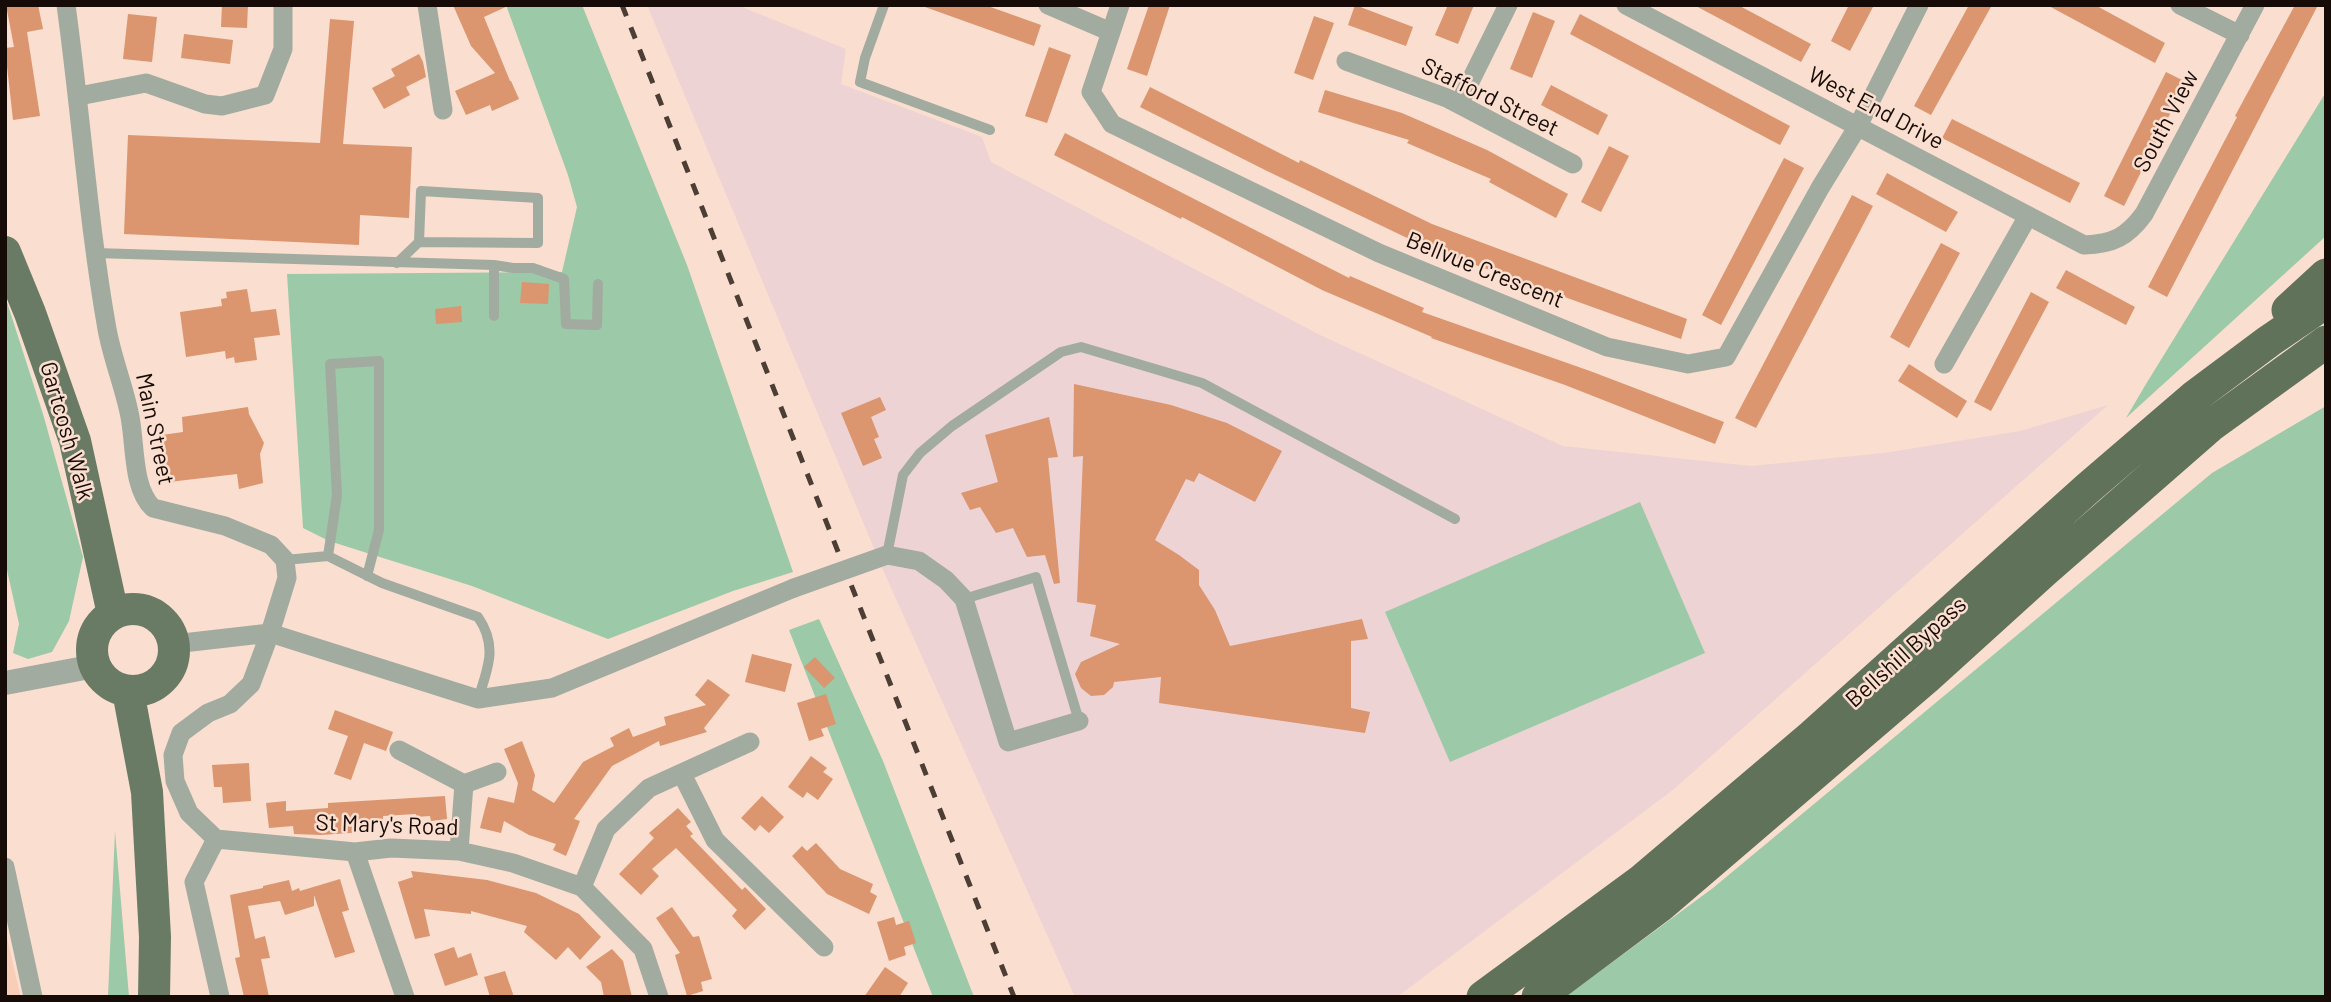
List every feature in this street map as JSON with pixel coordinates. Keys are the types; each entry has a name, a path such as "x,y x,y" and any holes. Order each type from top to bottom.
{"highway":[{"path":"2194,397 2326,275"},
{"name":"Bellshill Bypass","path":"1483,997 1642,881 1812,736 2088,488 2194,397 2326,302"},
{"name":"Bellshill Bypass","path":"1538,997 1682,887 1926,678 2210,426 2326,342"}],"main road":[{"name":"Gartcosh Walk","path":"5,252 30,313 75,441 113,614"},
{"path":"126,609 148,611 161,620 170,632 174,644 173,658 163,678 151,687 137,691 117,688 105,680 95,666 92,649 94,635 102,623 113,614 126,609"},
{"path":"128,691 147,792 155,937 154,997"}],"street":[{"name":"Main Street","path":"66,5 79,96 95,253 108,332 130,414 140,486 145,501 153,508 225,526 271,545 285,560"},
{"path":"79,96 146,83 205,104 222,106 265,95 283,49 283,5"},
{"path":"427,5 443,110"},
{"path":"1048,5 1111,32"},
{"name":"Bellvue Crescent","path":"1120,5 1091,92 1112,124 1379,253 1607,346 1688,364 1726,358 1820,188 1858,126"},
{"path":"1459,104 1508,5"},
{"name":"West End Drive","path":"1626,5 2084,245 2105,244"},
{"path":"1858,126 1919,5"},
{"path":"2180,5 2240,35"},
{"name":"South View","path":"2105,244 2132,231 2144,214 2255,5"},
{"name":"Stafford Street","path":"1346,61 1459,104 1573,164"},
{"path":"1944,364 2028,216"},
{"path":"174,644 270,633 478,699 552,688 794,588 887,555 919,561 946,580 964,599 1008,742 1079,722"},
{"path":"220,997 194,882 216,839 189,813 175,781 173,755 181,733 208,713 230,704 251,684 287,578 285,560"},
{"path":"5,682 95,666"},
{"path":"582,887 606,829 649,788 750,742"},
{"path":"399,750 464,785 498,772"},
{"path":"682,774 715,841 824,947"},
{"path":"459,850 464,785"},
{"name":"St Mary's Road","path":"216,839 355,852 391,848 459,850 513,863 582,887 643,949 659,997"},
{"path":"355,852 405,997"},
{"path":"5,867 33,997"}],"lane":[{"path":"884,5 864,58 860,82 990,130"},
{"path":"397,263 419,242 421,191 538,198 538,243 419,242"},
{"path":"95,253 533,268 564,279 566,324 597,325 598,284"},
{"path":"494,265 494,316"},
{"path":"887,555 903,475 920,453 952,426 1061,352 1081,347 1202,383 1455,519"},
{"path":"328,556 337,495 330,364 379,361 380,530 367,576"},
{"path":"285,560 328,556 367,576 478,617 487,630 490,645 489,665 478,699"},
{"path":"964,599 1036,577 1079,722"}],"shaded area":[{"path":"647,5 737,5 846,49 841,84 982,137 991,162 1320,335 1563,446 1751,466 1884,453 2020,431 2108,405 1674,789 1397,997 1075,997 883,570"},
{"path":"5,929 20,994 20,997 5,997"}],"green space":[{"path":"506,5 582,5 687,265 793,572 733,591 608,639 472,586 329,541 303,528 287,274 562,272 577,207 568,175"},
{"path":"2326,92 2326,236 2126,418 2146,384"},
{"path":"5,296 43,414 83,557 69,621 52,652 28,659 13,653 19,624 5,561"},
{"path":"2326,406 2326,997 1565,997 1713,888 2212,473"},
{"path":"1640,502 1705,653 1450,762 1385,612"},
{"path":"819,619 883,761 974,997 933,997 789,630"},
{"path":"115,831 129,997 108,997"}],"building":[{"path":"6,5 38,5 43,29 27,32 40,116 13,120 5,48 14,47"},
{"path":"222,5 248,5 247,28 221,27"},
{"path":"453,5 510,5 484,17 519,99 492,111 490,105 466,115 455,91 495,73 471,46"},
{"path":"925,5 985,5 1041,25 1034,46"},
{"path":"1149,5 1170,5 1147,76 1127,69"},
{"path":"1355,5 1413,27 1406,46 1348,25"},
{"path":"1448,5 1474,5 1458,44 1435,35"},
{"path":"1694,5 1738,5 1811,44 1801,62"},
{"path":"1849,5 1874,5 1850,51 1831,41"},
{"path":"1969,5 1992,5 1931,115 1914,106"},
{"path":"2047,5 2095,5 2165,43 2155,63"},
{"path":"2295,5 2318,5 2167,297 2148,287"},
{"path":"1533,12 1555,21 1532,78 1510,69"},
{"path":"128,14 157,17 152,62 123,59"},
{"path":"1580,14 1790,126 1780,145 1570,34"},
{"path":"1314,16 1334,23 1313,80 1294,73"},
{"path":"330,19 354,21 343,144 412,147 409,218 360,215 359,245 124,234 128,135 320,143"},
{"path":"184,34 233,40 230,64 181,58"},
{"path":"1049,47 1071,55 1047,123 1025,116"},
{"path":"419,54 426,77 406,87 410,95 384,109 372,88 395,76 391,69"},
{"path":"2166,72 2186,82 2124,206 2104,196"},
{"path":"1551,85 1608,115 1598,135 1541,105"},
{"path":"1150,87 1299,163 1300,160 1432,224 1687,319 1681,339 1426,247 1140,107"},
{"path":"1325,90 1402,113 1487,150 1568,194 1556,218 1489,182 1491,179 1407,143 1409,140 1318,112"},
{"path":"1952,119 2080,183 2070,203 1942,138"},
{"path":"1065,133 1349,278 1350,276 1424,308 1422,312 1724,422 1715,444 1565,385 1431,338 1322,290 1182,217 1181,219 1054,155"},
{"path":"1609,146 1629,156 1601,212 1581,202"},
{"path":"1784,158 1804,168 1721,325 1702,315"},
{"path":"1887,173 1958,212 1946,232 1876,194"},
{"path":"1852,195 1873,206 1756,428 1735,418"},
{"path":"1941,243 1960,253 1909,348 1890,337"},
{"path":"2066,270 2135,307 2126,325 2056,288"},
{"path":"522,282 549,284 548,304 520,303"},
{"path":"247,289 251,312 276,309 280,335 254,338 257,360 235,363 234,357 226,359 225,351 186,357 180,312 222,306 221,299 227,298 226,292"},
{"path":"2031,292 2049,302 1991,411 1974,402"},
{"path":"461,306 462,322 436,324 435,309"},
{"path":"1909,364 1967,401 1957,418 1898,381"},
{"path":"1074,384 1171,405 1227,423 1282,451 1255,502 1199,473 1194,482 1186,479 1155,540 1199,570 1199,585 1215,610 1230,646 1362,619 1368,639 1351,641 1351,708 1370,712 1365,733 1159,703 1161,677 1114,682 1113,687 1104,695 1091,696 1081,688 1075,674 1081,662 1120,644 1090,636 1096,605 1077,602 1083,456 1073,457"},
{"path":"880,397 886,410 871,417 879,437 874,439 882,458 863,466 841,413"},
{"path":"248,407 264,443 260,454 263,483 239,489 237,474 169,482 162,435 183,432 182,417"},
{"path":"1049,417 1058,457 1048,458 1060,583 1054,584 1045,555 1027,557 1013,528 996,533 980,507 970,510 961,493 998,482 985,435"},
{"path":"752,654 792,664 785,692 745,682"},
{"path":"815,657 835,678 824,688 804,667"},
{"path":"708,679 730,695 704,728 707,732 660,746 659,741 612,766 574,819 580,821 566,856 553,850 556,844 529,835 504,821 501,833 480,828 488,797 514,803 518,783 504,749 522,741 535,775 532,790 554,803 583,762 614,746 610,738 629,728 633,737 666,725 664,717 706,705 695,695"},
{"path":"826,694 836,724 821,729 824,736 809,741 797,703"},
{"path":"335,710 393,732 386,751 364,743 351,780 334,774 348,736 328,729"},
{"path":"811,756 827,768 823,772 833,779 818,800 807,792 803,798 788,787"},
{"path":"249,763 251,801 223,803 222,787 214,787 212,765"},
{"path":"445,796 447,819 431,821 430,816 416,817 416,814 383,816 383,824 363,825 363,832 321,835 294,834 293,826 269,828 266,803 286,801 286,811 328,808 328,803"},
{"path":"762,796 784,817 769,833 760,825 755,831 741,818"},
{"path":"678,808 691,822 686,826 693,834 690,836 742,890 745,887 766,909 745,930 732,916 737,910 676,848 652,869 659,876 641,895 619,874 654,838 649,833"},
{"path":"816,843 840,869 873,884 870,892 877,896 869,914 827,894 792,856 802,846 807,851"},
{"path":"411,871 487,880 536,893 579,914 601,937 580,960 568,947 556,960 524,932 527,926 471,911 471,914 424,909 430,936 415,939 398,882 413,877"},
{"path":"340,879 349,910 342,912 355,952 335,958 314,895 314,906 285,915 280,901 248,906 255,939 265,936 270,958 261,959 269,997 244,997 235,958 240,957 230,895 289,880 292,891 299,888 300,891"},
{"path":"672,907 693,937 699,936 712,979 701,982 703,991 687,996 675,955 680,953 656,918"},
{"path":"894,917 896,925 909,921 916,943 904,947 906,955 889,961 877,922"},
{"path":"454,947 458,958 471,953 478,975 445,986 434,954"},
{"path":"612,949 623,961 632,997 604,997 601,982 586,967"},
{"path":"885,967 908,983 899,997 864,997"},
{"path":"505,971 514,997 490,997 484,977"}],"railway":[{"path":"622,5 1014,997"}]}
